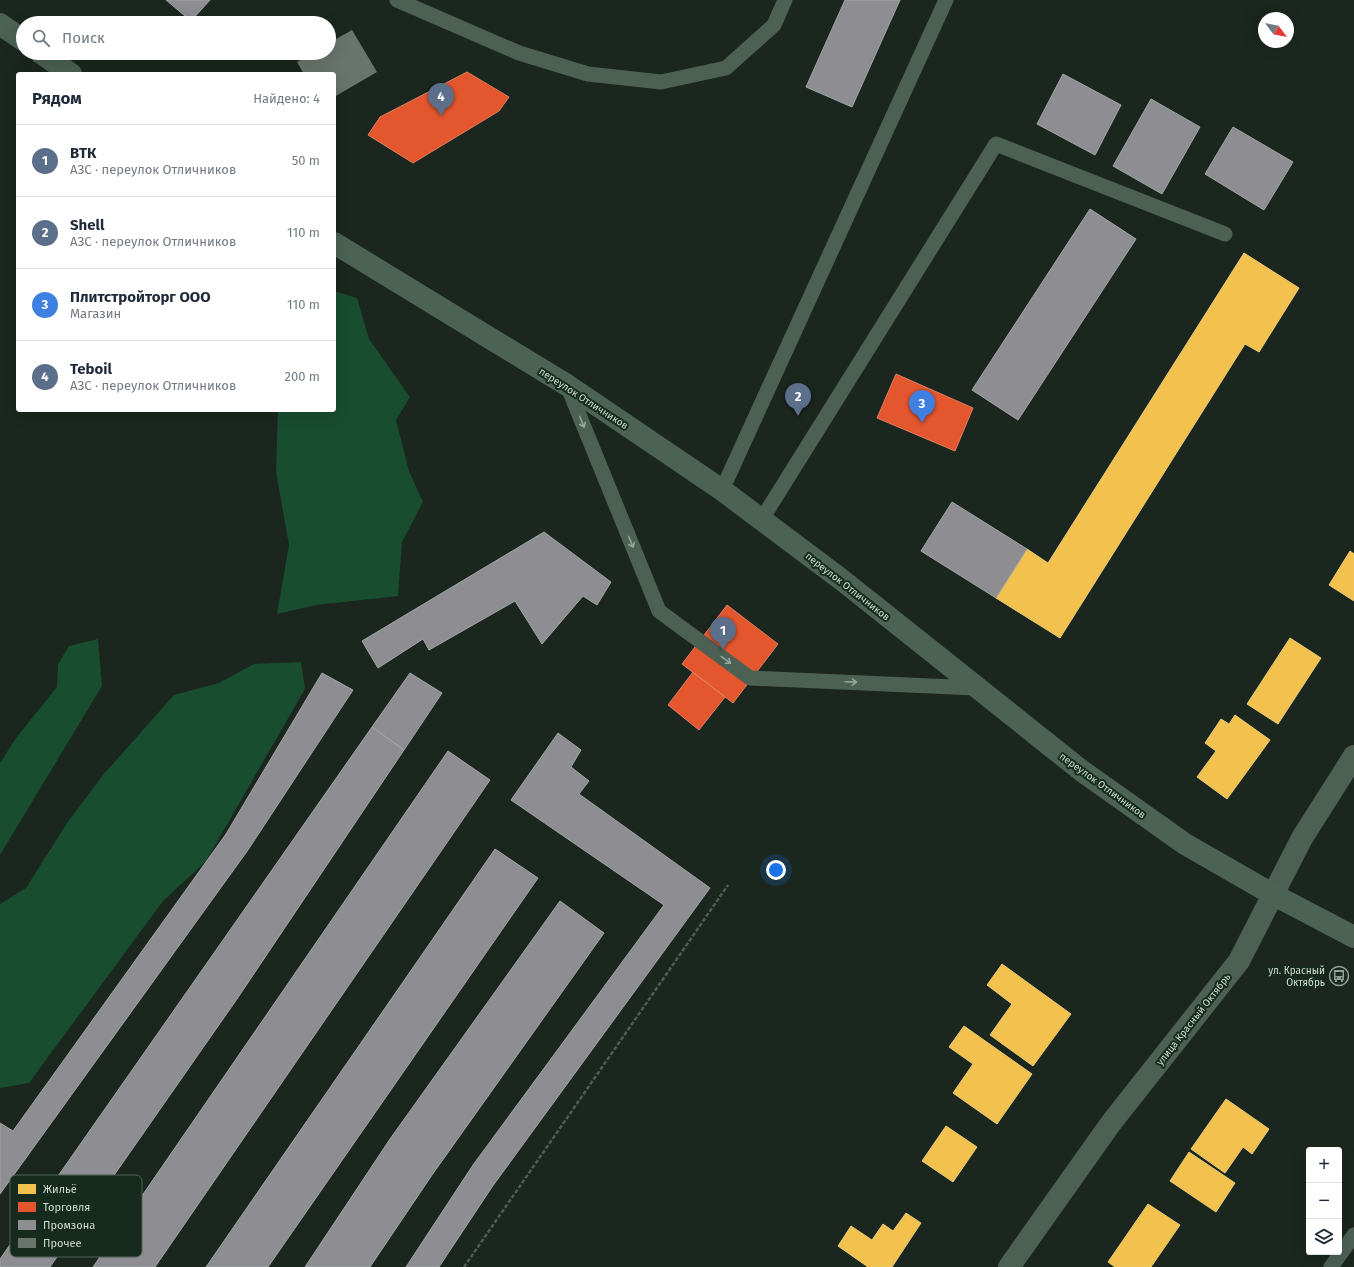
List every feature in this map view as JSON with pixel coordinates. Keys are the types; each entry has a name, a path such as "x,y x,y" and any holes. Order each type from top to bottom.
{"main road":[{"path":"0,24 16,35"},
{"path":"51,60 68,72"},
{"name":"переулок Отличников","path":"336,244 567,386 722,490 842,580 1082,771 1185,844 1272,894 1354,937"}],"street":[{"name":"улица Красный Октябрь","path":"1009,1267 1111,1123 1239,961 1302,838 1354,756"}],"lane":[{"path":"397,0 519,52 588,74 661,82 726,68 774,25 785,0"},
{"path":"722,490 946,0"},
{"path":"762,519 996,144 1225,234"},
{"path":"567,386 659,611 750,678 976,688"},
{"path":"1331,1267 1354,1235"}],"path":[{"path":"464,1267 728,885"}],"green space":[{"path":"336,292 357,298 369,339 410,397 396,420 409,471 423,502 402,542 398,596 316,605 277,614 289,545 276,472 278,412 336,412"},
{"path":"98,639 102,686 0,855 0,763 16,738 57,687 58,664 69,646"},
{"path":"301,662 305,689 206,861 163,901 29,1083 0,1088 0,904 26,888 67,823 103,775 174,695 219,683 254,664"}],"building: Жильё":[{"path":"1244,253 1299,288 1259,352 1245,344 1060,638 996,598 1027,549 1048,563"},
{"path":"1350,551 1354,554 1354,601 1329,585"},
{"path":"1290,638 1321,658 1278,724 1247,704"},
{"path":"1235,715 1270,740 1227,799 1197,777 1216,751 1205,743 1221,719 1229,724"},
{"path":"1002,964 1071,1014 1033,1066 990,1035 1012,1004 987,985"},
{"path":"964,1026 1032,1074 997,1124 953,1093 973,1064 949,1047"},
{"path":"1226,1099 1269,1129 1252,1154 1243,1147 1225,1173 1191,1149"},
{"path":"946,1126 977,1147 953,1182 922,1161"},
{"path":"1189,1152 1235,1183 1216,1212 1170,1181"},
{"path":"1148,1204 1180,1225 1151,1267 1115,1267 1108,1262"},
{"path":"906,1213 921,1223 892,1267 868,1267 838,1246 851,1226 872,1240 883,1224 893,1231"}],"building: Торговля":[{"path":"467,72 509,97 499,111 413,163 368,135 380,117"},
{"path":"896,374 973,408 955,451 877,418"},
{"path":"727,605 778,644 733,703 682,664"},
{"path":"693,672 725,697 699,730 668,705"}],"building: Промзона":[{"path":"166,0 210,0 196,16 185,16"},
{"path":"845,0 900,0 852,107 806,87"},
{"path":"1063,74 1121,105 1095,155 1037,124"},
{"path":"1151,99 1200,127 1162,194 1113,166"},
{"path":"1233,127 1293,162 1264,210 1205,174"},
{"path":"1090,209 1136,239 1018,420 972,390"},
{"path":"952,502 1027,549 996,598 921,551"},
{"path":"544,532 611,582 597,605 583,596 542,644 515,601 429,650 423,639 378,668 362,641"},
{"path":"322,673 353,690 248,850 14,1175 10,1175 10,1180 0,1194 0,1123 13,1131 226,834"},
{"path":"410,673 442,693 404,750 372,727"},
{"path":"372,727 404,750 237,999 114,1175 59,1175"},
{"path":"558,733 581,750 571,767 589,781 579,794 710,888 492,1187 439,1267 406,1267 473,1165 664,905 511,800"},
{"path":"448,751 490,780 155,1267 93,1267 100,1257 142,1257 142,1196"},
{"path":"495,849 538,878 268,1267 206,1267"},
{"path":"560,901 604,933 432,1175 370,1267 305,1267 390,1139"},
{"path":"10,1245 10,1257 57,1257 50,1267 0,1267 0,1259"}],"building: Прочее":[{"path":"352,30 377,72 336,96 336,72 303,72 297,62 300,60 336,60 336,39"}],"place":[{"name":"Teboil","path":"441,116"},
{"name":"Shell","path":"798,416"},
{"name":"Плитстройторг ООО","path":"922,423"},
{"name":"ВТК","path":"723,650"},
{"name":"ул. Красный Октябрь","path":"1339,976"}]}
